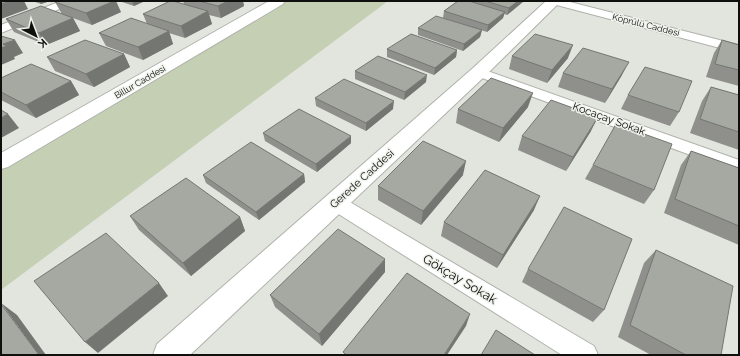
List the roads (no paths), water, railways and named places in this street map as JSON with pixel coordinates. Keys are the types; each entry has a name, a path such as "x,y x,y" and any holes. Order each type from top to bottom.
{"street":[{"path":"1,29 70,1"},
{"name":"Billur Caddesi","path":"1,162 278,1"},
{"name":"Köprülü Caddesi","path":"553,1 739,49"},
{"name":"Gerede Caddesi","path":"168,355 479,72 553,1"},
{"name":"Kocaçay Sokak","path":"479,72 739,167"},
{"name":"Gökçay Sokak","path":"336,203 585,355"}]}
